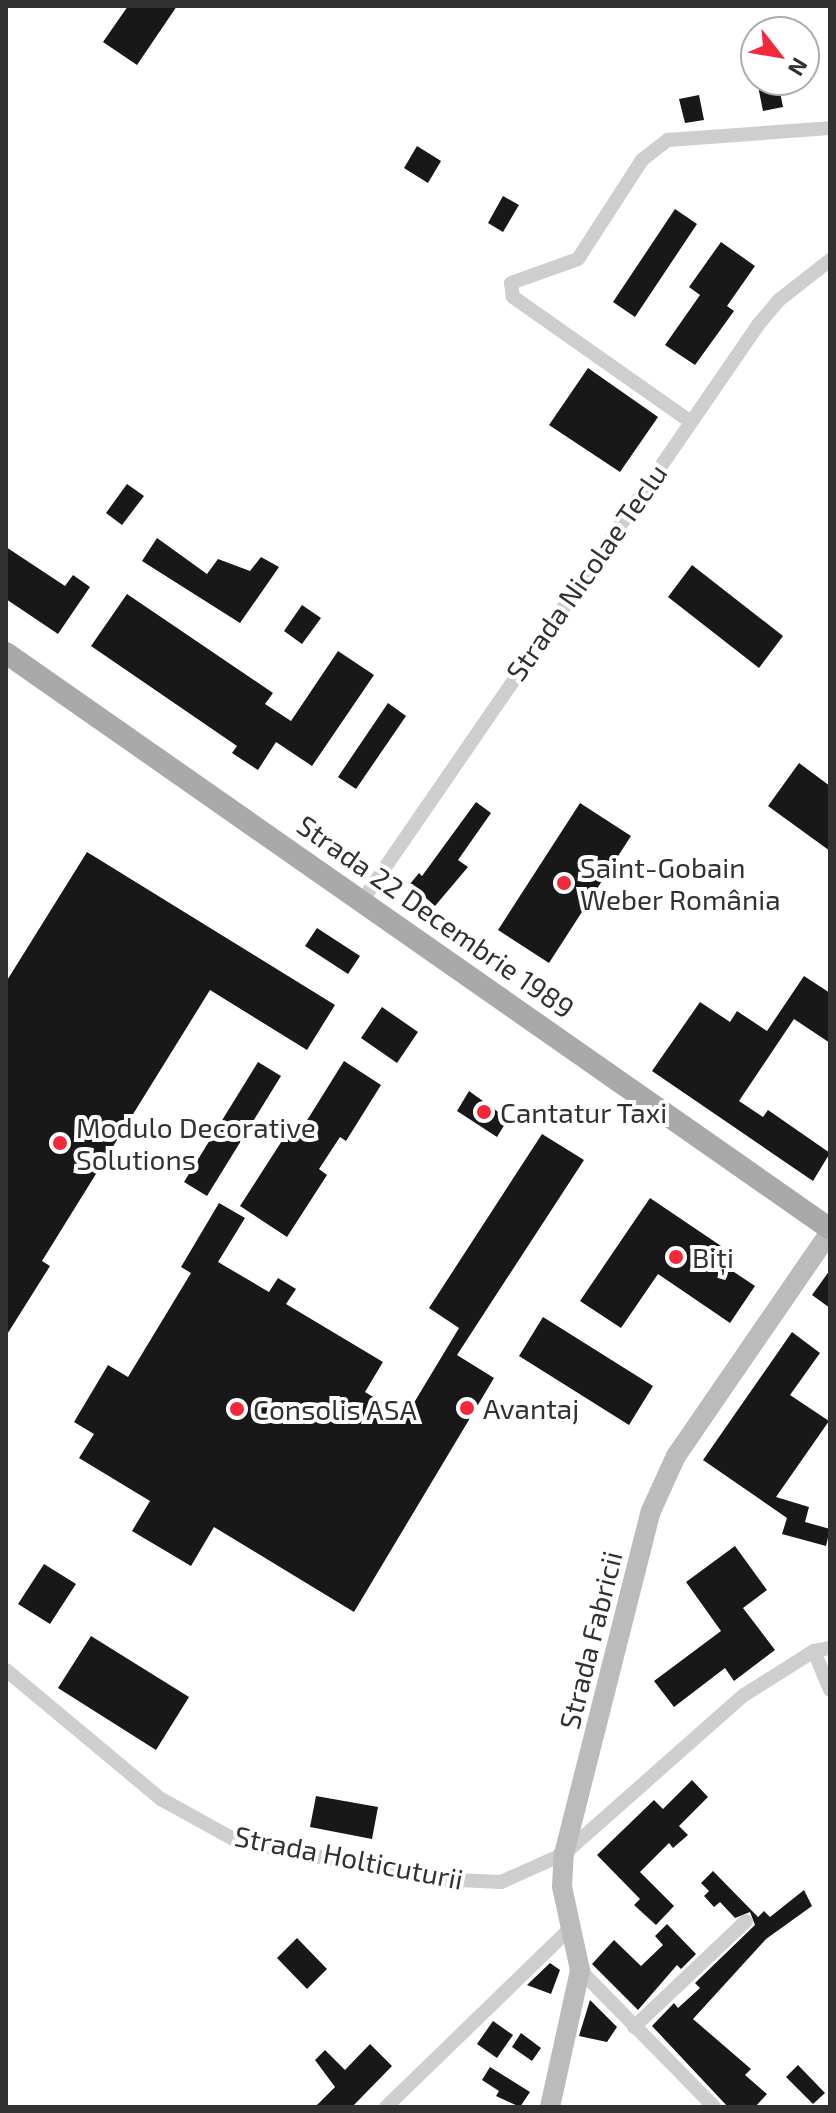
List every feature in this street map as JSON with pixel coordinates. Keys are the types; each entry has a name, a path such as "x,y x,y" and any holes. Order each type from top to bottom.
{"main road":[{"name":"Strada 22 Decembrie 1989","path":"6,653 830,1231"}],"street":[{"path":"691,422 513,297 511,283 578,259 642,160 668,140 830,128"},
{"name":"Strada Nicolae Teclu","path":"362,901 691,422 779,300 830,260"},
{"name":"Strada Fabricii","path":"550,2107 580,1970 562,1887 564,1854 651,1511 676,1456 830,1231"},
{"path":"830,1648 814,1651 830,1690"},
{"name":"Strada Holticuturii","path":"6,1670 161,1799 237,1841 461,1881 501,1882 564,1854 744,1695 814,1651"},
{"path":"634,2027 746,1921"},
{"path":"386,2107 570,1929"},
{"path":"580,1970 714,2107"}],"building":[{"path":"128,6 177,6 137,65 103,42"},
{"path":"699,95 704,120 685,123 679,99"},
{"path":"760,96 781,96 783,107 763,111"},
{"path":"417,146 441,161 428,183 404,168"},
{"path":"503,196 519,205 503,232 488,223"},
{"path":"675,209 697,224 635,317 613,302"},
{"path":"721,242 755,266 727,306 734,311 695,365 665,345 700,295 689,287"},
{"path":"588,368 658,417 620,472 549,425"},
{"path":"127,484 144,496 122,525 106,513"},
{"path":"157,538 207,574 218,559 250,571 261,557 279,567 240,623 142,561"},
{"path":"6,547 65,586 73,575 90,587 58,634 6,599"},
{"path":"692,565 783,636 759,668 668,597"},
{"path":"127,594 273,693 265,704 291,721 338,651 374,675 312,766 276,742 258,770 232,753 237,746 91,646"},
{"path":"302,605 321,618 302,644 284,631"},
{"path":"388,703 406,716 356,789 338,777"},
{"path":"799,763 830,786 830,851 768,806"},
{"path":"476,802 491,813 458,860 468,867 435,906 410,884 419,873 422,876"},
{"name":"Saint-Gobain Weber România","path":"580,803 631,836 549,963 498,930"},
{"name":"Modulo Decorative Solutions","path":"87,852 335,1005 307,1050 210,990 42,1261 50,1266 6,1336 6,982"},
{"path":"317,928 360,956 348,974 305,946"},
{"path":"804,976 830,993 830,1043 794,1019 739,1101 763,1117 768,1110 830,1153 813,1181 652,1071 700,1002 730,1022 737,1011 767,1031"},
{"path":"382,1007 418,1032 397,1063 361,1038"},
{"path":"344,1061 381,1085 346,1141 340,1137 319,1169 327,1175 287,1237 240,1206 287,1133 296,1138"},
{"path":"258,1062 281,1076 207,1196 184,1182"},
{"path":"469,1091 508,1119 497,1137 457,1111"},
{"name":"Consolis ASA","path":"542,1134 584,1160 457,1355 494,1378 354,1612 214,1527 191,1566 132,1531 150,1501 79,1458 94,1434 74,1422 108,1365 128,1377 191,1273 181,1267 219,1203 245,1218 218,1262 269,1292 278,1278 296,1289 286,1304 383,1362 365,1392 400,1413 406,1402 412,1406 459,1328 429,1308"},
{"path":"650,1198 724,1248 716,1260 755,1286 730,1323 658,1274 621,1328 580,1301"},
{"path":"830,1270 830,1308 812,1295"},
{"path":"543,1317 653,1386 629,1425 519,1356"},
{"path":"792,1332 820,1353 790,1395 829,1421 776,1497 809,1507 805,1522 830,1529 826,1546 782,1534 787,1518 703,1460"},
{"path":"735,1546 767,1590 743,1608 775,1650 734,1681 725,1668 674,1707 654,1681 721,1631 686,1582"},
{"path":"44,1564 76,1584 50,1624 18,1604"},
{"path":"91,1636 189,1697 156,1750 58,1688"},
{"path":"692,1780 708,1797 679,1826 688,1835 673,1848 669,1843 640,1872 674,1906 656,1925 634,1905 640,1899 597,1855 654,1800 663,1809"},
{"path":"316,1796 378,1807 372,1839 310,1827"},
{"path":"713,1871 758,1917 764,1911 770,1917 804,1890 812,1906 766,1939 693,2019 751,2069 745,2075 767,2094 755,2107 728,2107 652,2026 674,2003 678,2008 700,1988 695,1983 755,1925 750,1912 735,1918 720,1902 714,1907 704,1896 709,1891 701,1883"},
{"path":"667,1924 696,1954 681,1969 677,1965 638,2010 592,1964 614,1940 641,1966 663,1945 655,1936"},
{"path":"297,1938 327,1969 307,1989 277,1958"},
{"path":"550,1963 560,1970 551,1994 527,1985"},
{"path":"590,2000 617,2027 607,2042 579,2036"},
{"path":"493,2021 513,2035 497,2058 477,2044"},
{"path":"521,2033 541,2048 532,2061 512,2047"},
{"path":"370,2044 392,2066 352,2107 315,2107 335,2087 315,2060 325,2050 345,2070"},
{"path":"798,2065 825,2093 813,2104 786,2077"},
{"path":"490,2067 530,2092 520,2107 496,2096 499,2091 482,2080"}],"place":[{"name":"Saint-Gobain Weber România","path":"564,883"},
{"name":"Cantatur Taxi","path":"484,1112"},
{"name":"Modulo Decorative Solutions","path":"60,1143"},
{"name":"Biți","path":"676,1257"},
{"name":"Avantaj","path":"467,1408"},
{"name":"Consolis ASA","path":"237,1409"}]}
